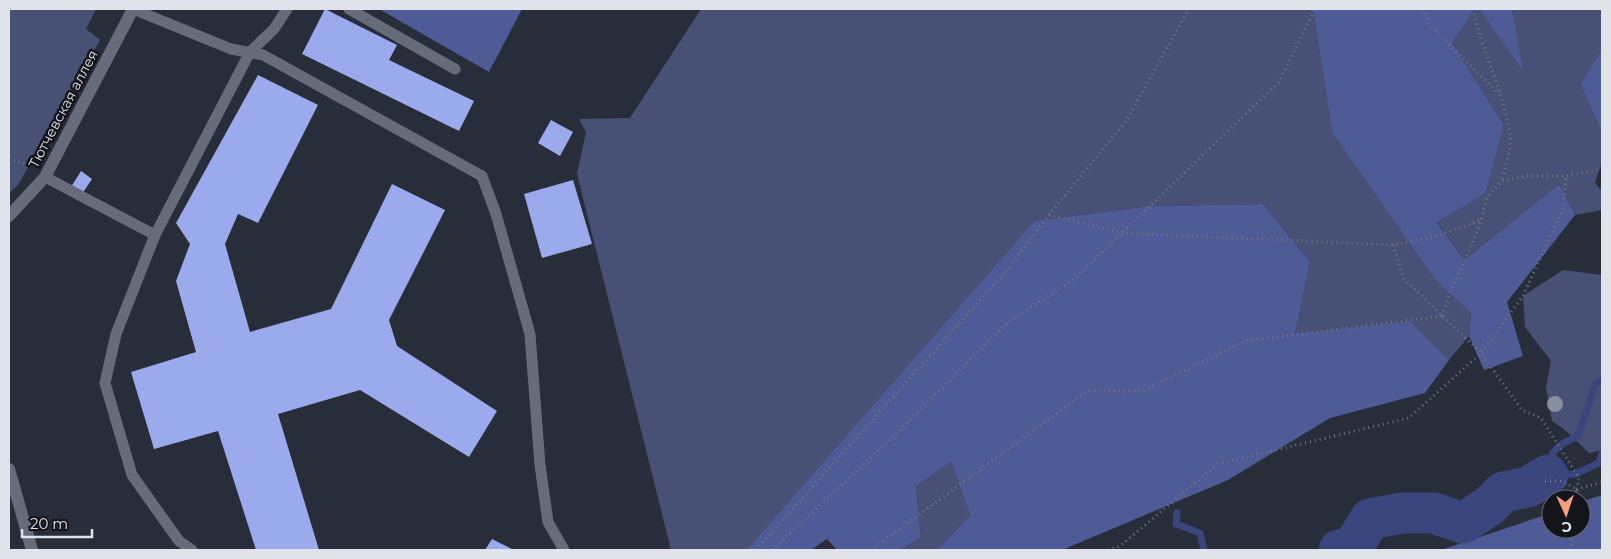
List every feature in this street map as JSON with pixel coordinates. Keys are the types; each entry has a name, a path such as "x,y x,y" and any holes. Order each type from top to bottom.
{"street":[{"name":"Тютчевская аллея","path":"9,216 45,178 133,9"},
{"path":"9,469 32,550"}],"lane":[{"path":"133,9 231,49 263,55 482,176 496,214 530,334 540,465 548,522 564,550"},
{"path":"192,550 179,540 132,475 105,383 116,334 155,234 250,52 274,29 287,9"},
{"path":"349,9 455,69"},
{"path":"45,178 155,234"}],"path":[{"path":"756,550 1007,270 1049,215 1126,121 1189,9"},
{"path":"772,550 886,444 1007,323 1074,279 1279,82 1315,9"},
{"path":"1423,9 1429,25 1500,95"},
{"path":"1473,9 1478,31 1500,95 1510,137 1502,181"},
{"path":"1442,316 1452,287 1481,220 1486,197 1502,181 1527,176 1566,176 1602,169"},
{"path":"1108,550 1120,546 1218,464 1409,418 1481,353 1523,296 1563,209 1566,176"},
{"path":"1049,215 1122,233 1393,244 1434,237 1481,220"},
{"path":"1393,244 1404,279 1481,353 1522,410 1541,418 1579,478 1577,489"},
{"path":"871,550 1087,391 1142,391 1245,341 1442,316"},
{"path":"1545,481 1561,481 1577,489 1602,482"}],"shaded area":[{"path":"9,9 96,9 86,29 100,40 18,185 9,193"},
{"path":"379,9 522,9 489,72"},
{"path":"701,9 1313,9 1332,133 1435,280 1471,313 1469,336 1449,360 1410,321 1295,334 1310,262 1263,204 1149,206 1034,221 746,550 671,550 577,174 586,132 579,119 630,118"},
{"path":"1313,9 1475,9 1452,43 1504,125 1486,193 1437,222 1464,260 1559,184 1575,215 1507,302 1523,356 1484,370 1469,336 1471,313 1435,280 1332,133"},
{"path":"1475,9 1479,9 1522,69 1512,9 1602,9 1602,49 1580,84 1602,133 1602,162 1595,183 1602,191 1602,210 1575,215 1559,184 1464,260 1437,221 1486,193 1504,125 1452,43"},
{"path":"1479,9 1512,9 1523,71"},
{"path":"1602,49 1602,133 1580,84"},
{"path":"1263,204 1310,262 1295,334 1410,321 1449,360 1425,393 1330,418 1228,480 1062,550 937,550 970,515 951,462 916,486 921,537 901,550 837,550 827,539 811,550 746,550 1034,221 1149,206"},
{"path":"1563,270 1602,275 1602,450 1589,453 1565,430 1552,421 1546,387 1551,361 1525,327 1523,296"},
{"path":"951,462 970,515 937,550 901,550 921,537 916,486"},
{"path":"1602,495 1602,550 1441,550 1541,516 1541,539 1591,539 1591,499"}],"building":[{"path":"325,9 397,45 389,60 474,101 459,131 302,54"},
{"path":"258,75 318,105 258,223 238,214 225,244 250,332 331,309 392,184 445,210 389,320 397,346 497,411 469,457 360,390 278,414 319,550 256,550 218,431 154,449 131,372 196,352 176,281 190,244 176,223"},
{"path":"551,120 573,132 560,156 538,143"},
{"path":"81,171 92,179 82,194 71,187"},
{"path":"573,180 592,244 542,258 524,194"},
{"path":"492,539 514,550 485,550"}],"waterway":[{"path":"1602,380 1596,383 1578,436 1555,450 1550,459 1548,475 1576,474 1599,463 1602,453"},
{"path":"1339,550 1353,547 1370,519 1402,513 1434,513 1463,523 1489,506 1503,492 1528,487 1548,475"},
{"path":"1177,513 1176,524 1200,533 1204,550"}]}
